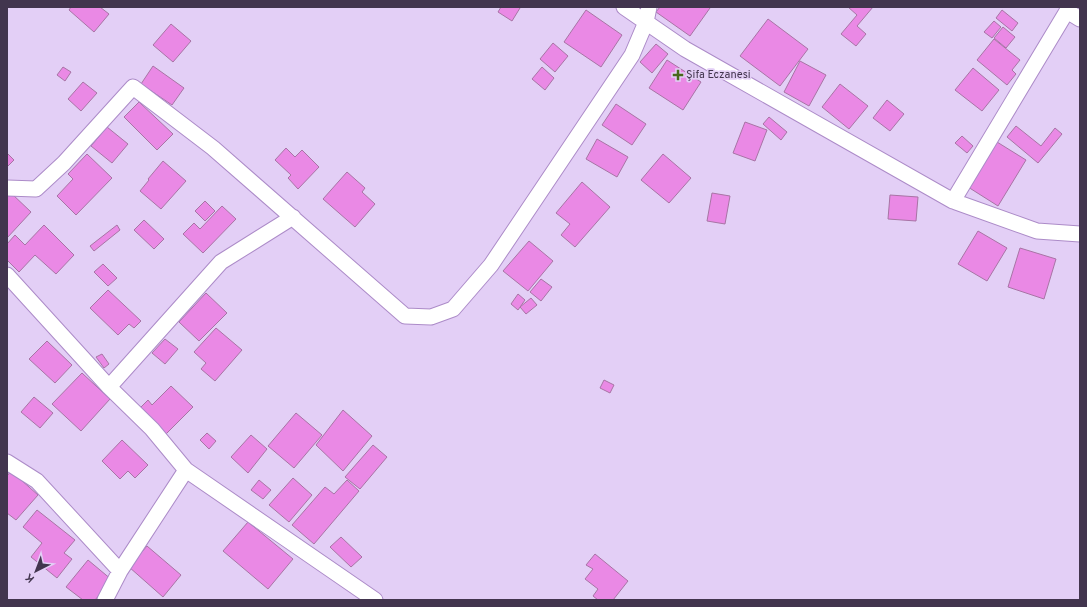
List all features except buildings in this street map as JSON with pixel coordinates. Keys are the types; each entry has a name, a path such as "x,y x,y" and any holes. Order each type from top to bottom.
{"street":[{"path":"624,7 685,49 953,201 1037,231 1080,234"},
{"path":"7,188 36,189 64,163 133,87 213,148 405,316 431,317 453,309 491,265 632,55 646,22 649,7"},
{"path":"953,201 1067,11 1080,19"},
{"path":"109,387 222,262 293,217"},
{"path":"7,275 109,387 152,429 186,470 375,600"},
{"path":"7,462 37,481 120,571"},
{"path":"105,600 120,571 186,470"}],"place":[{"name":"Şifa Eczanesi","path":"678,75"}]}
